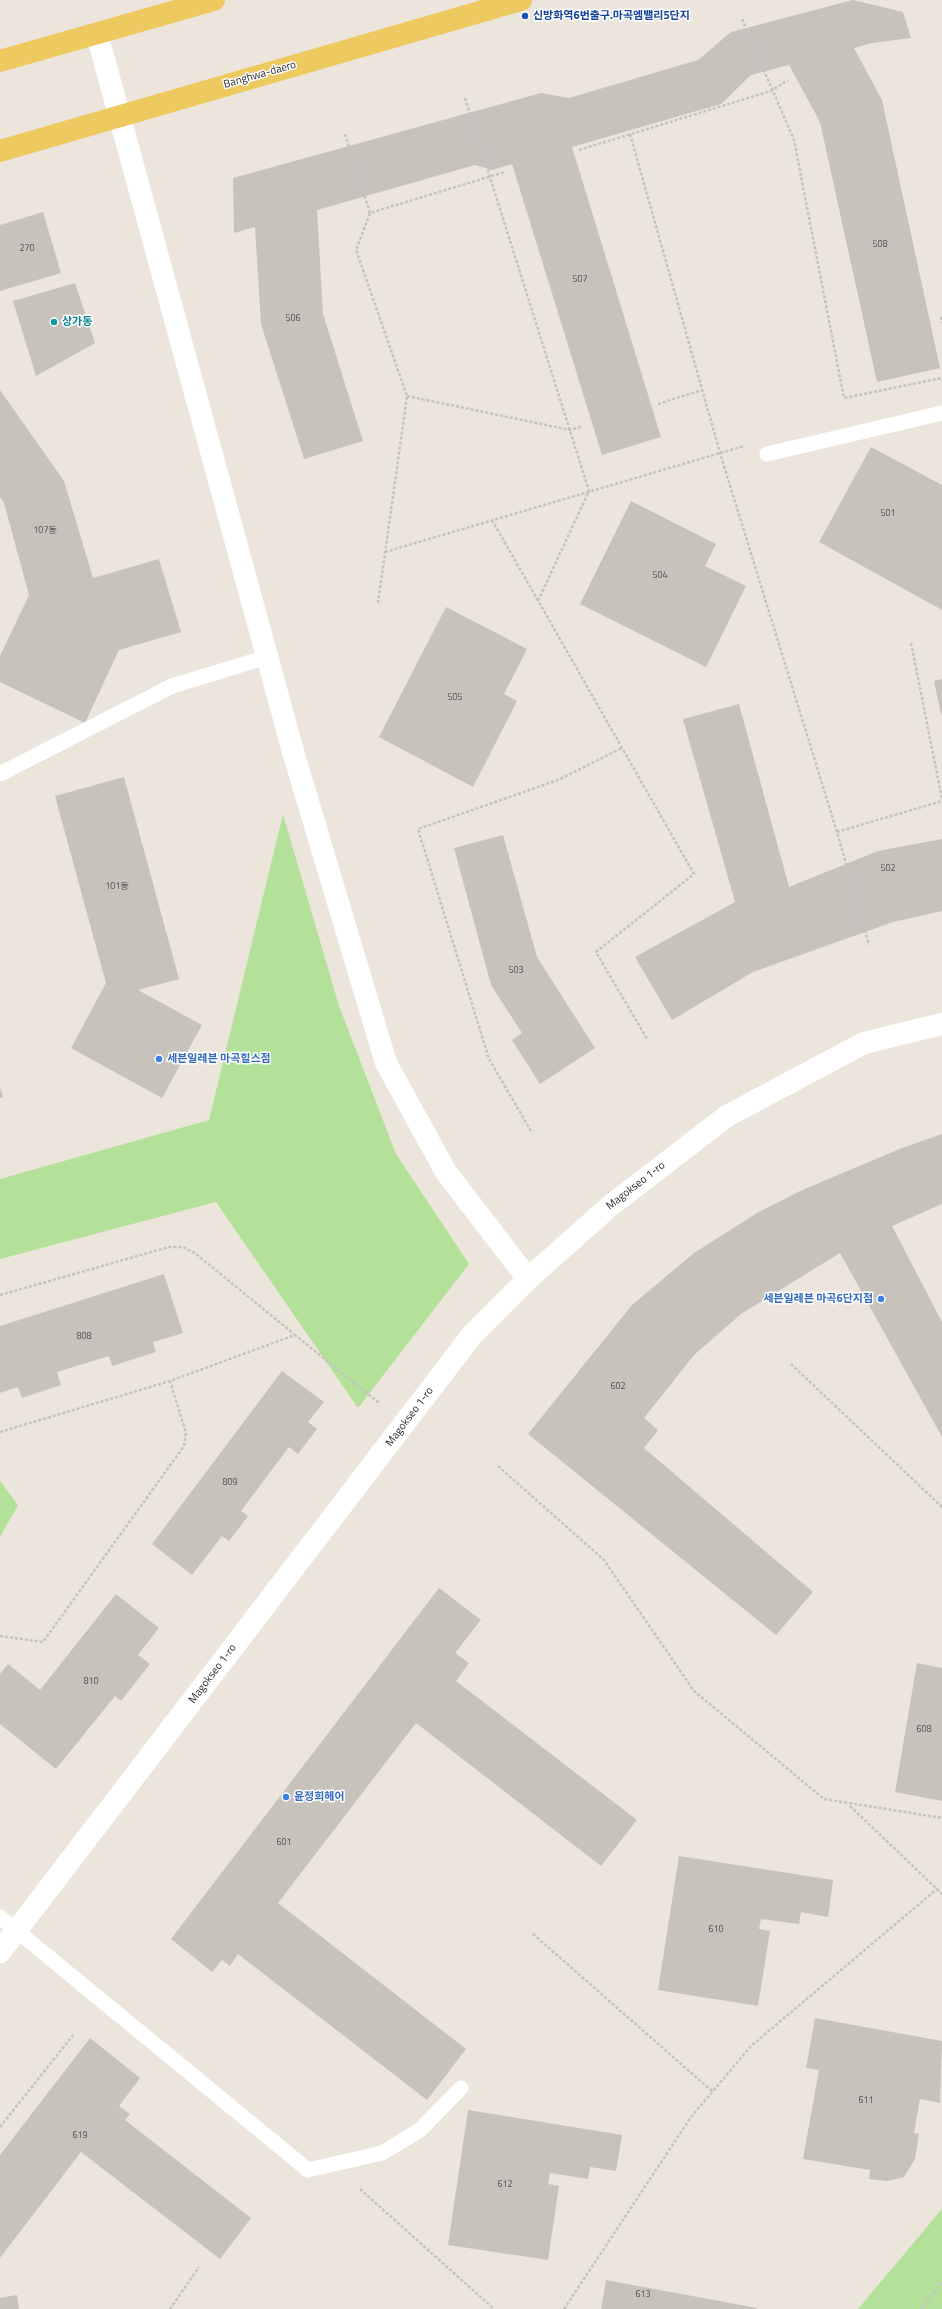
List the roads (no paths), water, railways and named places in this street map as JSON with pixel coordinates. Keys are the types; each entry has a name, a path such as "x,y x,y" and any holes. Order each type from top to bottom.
{"main road":[{"path":"0,61 214,0"},
{"name":"Banghwa-daero","path":"0,151 521,0"}],"street":[{"path":"97,34 118,116 294,755 386,1063 446,1172 528,1279"},
{"name":"Magokseo 1-ro","path":"0,1952 472,1335 528,1279 610,1206 727,1116 864,1043 942,1024"}],"lane":[{"path":"768,454 942,414"},
{"path":"0,774 172,686 267,657"},
{"path":"0,1917 308,2170 382,2153 420,2130 461,2088"}],"place":[{"name":"신방화역6번출구.마곡엠밸리5단지","path":"525,16"},
{"name":"상가동","path":"54,322"},
{"name":"세븐일레븐 마곡힐스점","path":"159,1059"},
{"name":"세븐일레븐 마곡6단지점","path":"881,1299"},
{"name":"윤정희헤어","path":"286,1797"}]}
